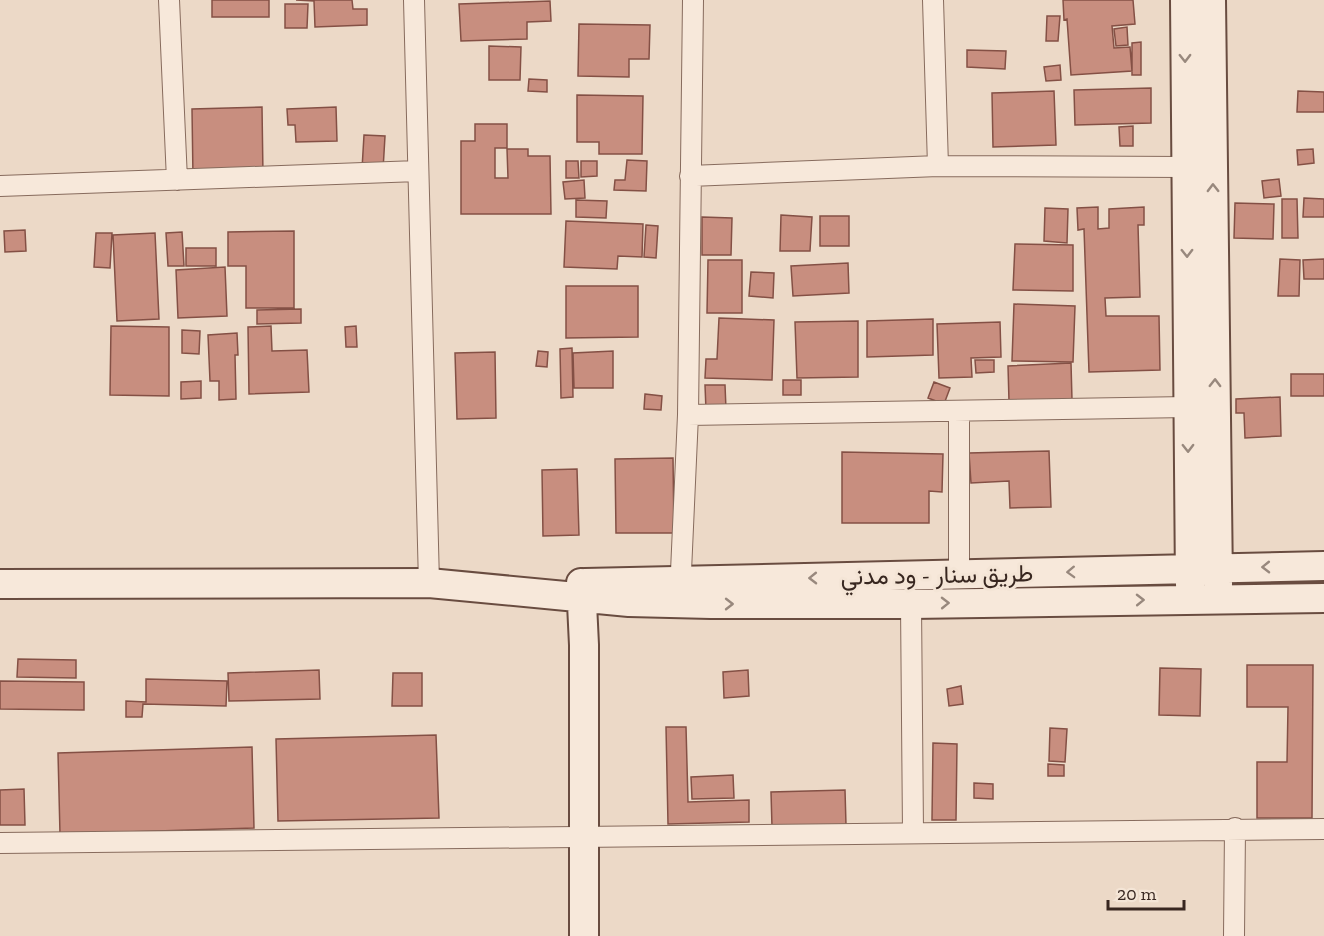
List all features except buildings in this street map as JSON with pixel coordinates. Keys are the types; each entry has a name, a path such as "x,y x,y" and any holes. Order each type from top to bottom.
{"street":[{"path":"169,0 177,180"},
{"path":"414,0 429,584"},
{"path":"680,591 688,415 693,0"},
{"path":"933,0 938,166"},
{"path":"1185,0 1190,599"},
{"path":"1211,0 1218,599"},
{"path":"690,176 938,166 1186,167"},
{"path":"0,186 418,171"},
{"path":"688,415 1188,407"},
{"path":"959,411 959,575"},
{"name":"طريق سنار - ود مدني","path":"582,591 629,602 680,591 959,575 1324,566"},
{"path":"0,584 429,584 553,593 582,591 584,936"},
{"name":"طريق سنار - ود مدني","path":"582,591 680,591 911,604 1324,598"},
{"path":"911,604 912,832"},
{"path":"0,843 1235,828 1324,829"},
{"path":"1234,936 1235,828"}]}
